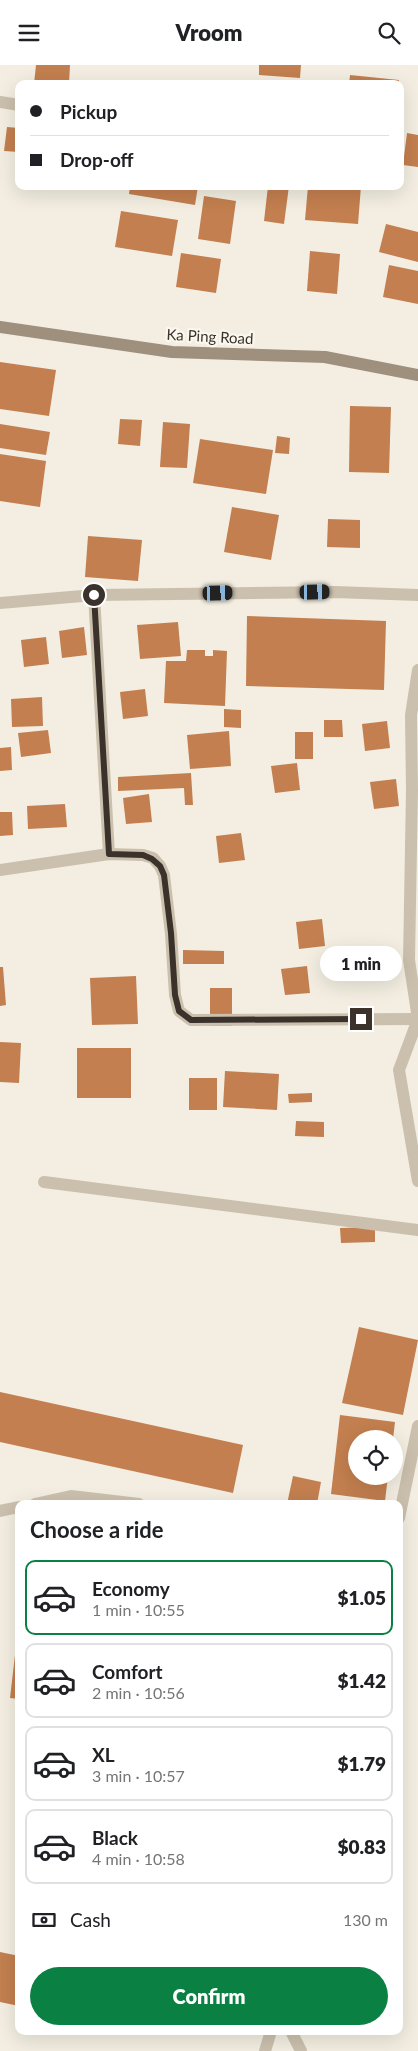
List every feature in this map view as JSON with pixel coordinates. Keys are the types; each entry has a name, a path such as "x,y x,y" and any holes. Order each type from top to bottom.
{"street":[{"path":"0,102 15,104"},
{"name":"Ka Ping Road","path":"0,327 172,352 325,357 418,375"},
{"path":"0,603 94,595 335,592 418,595"},
{"path":"94,595 109,854"},
{"path":"418,670 411,715 410,960 418,1019 399,1069 418,1181"},
{"path":"0,870 109,854 143,855 152,859 160,866 164,875 171,933 175,995 179,1011 191,1020 418,1019"},
{"path":"44,1182 418,1229"},
{"path":"403,1500 418,1426"},
{"path":"53,1500 71,1496 105,1500"},
{"path":"0,1511 15,1508"},
{"path":"265,2051 270,2035"},
{"path":"293,2035 301,2051"}],"building":[{"path":"36,65 70,65 69,80 34,80"},
{"path":"259,65 301,65 300,78 259,75"},
{"path":"350,75 399,80 349,80"},
{"path":"7,127 15,128 15,152 4,151"},
{"path":"407,133 418,135 418,167 404,165"},
{"path":"130,190 197,190 195,205 129,194"},
{"path":"268,190 288,190 284,224 264,221"},
{"path":"308,190 361,190 358,224 305,220"},
{"path":"204,196 236,201 230,244 198,239"},
{"path":"121,211 178,220 172,256 115,247"},
{"path":"386,224 418,232 418,262 379,252"},
{"path":"310,251 340,254 337,294 307,291"},
{"path":"181,253 221,259 216,293 176,287"},
{"path":"389,265 418,271 418,304 383,297"},
{"path":"0,362 56,370 49,416 0,409"},
{"path":"350,406 391,407 389,473 349,472"},
{"path":"120,419 142,420 140,446 118,444"},
{"path":"163,422 190,424 187,468 160,467"},
{"path":"0,424 50,432 46,455 0,448"},
{"path":"277,436 290,438 289,454 275,453"},
{"path":"200,439 273,450 266,494 193,483"},
{"path":"0,454 46,461 40,507 0,501"},
{"path":"232,507 279,515 271,560 224,552"},
{"path":"328,519 360,520 360,548 327,547"},
{"path":"88,536 142,540 138,581 85,577"},
{"path":"247,616 386,621 384,690 246,686"},
{"path":"178,622 181,656 140,659 137,625"},
{"path":"84,627 87,655 62,658 59,631"},
{"path":"46,637 49,664 24,667 21,640"},
{"path":"187,650 205,650 205,656 213,656 213,650 227,651 225,706 164,703 166,661 186,661"},
{"path":"145,689 148,716 123,719 120,692"},
{"path":"42,697 43,726 12,727 11,699"},
{"path":"224,709 241,710 241,728 224,727"},
{"path":"324,720 342,720 343,737 324,737"},
{"path":"387,721 390,748 365,751 362,724"},
{"path":"48,730 51,753 21,757 18,733"},
{"path":"229,731 231,766 190,769 187,735"},
{"path":"295,732 313,732 313,759 295,759"},
{"path":"11,747 12,770 0,771 0,748"},
{"path":"297,763 300,790 275,793 271,766"},
{"path":"191,773 193,805 185,805 184,788 118,791 118,777"},
{"path":"396,779 399,806 374,809 370,782"},
{"path":"149,794 152,822 126,824 123,798"},
{"path":"65,804 67,827 28,829 27,806"},
{"path":"0,812 12,812 13,835 0,836"},
{"path":"241,833 245,860 219,863 216,836"},
{"path":"322,919 325,946 299,949 296,922"},
{"path":"183,950 224,951 224,964 183,964"},
{"path":"307,966 310,993 285,995 281,969"},
{"path":"0,967 3,967 6,1005 0,1006"},
{"path":"136,976 138,1024 92,1025 90,978"},
{"path":"210,988 232,988 232,1026 210,1026"},
{"path":"0,1042 21,1043 19,1083 0,1082"},
{"path":"77,1048 131,1048 131,1098 77,1098"},
{"path":"225,1071 279,1074 277,1110 223,1107"},
{"path":"189,1078 217,1078 217,1110 189,1110"},
{"path":"312,1093 312,1102 289,1103 288,1094"},
{"path":"296,1121 324,1122 324,1137 295,1136"},
{"path":"375,1227 375,1242 341,1243 340,1228"},
{"path":"359,1327 418,1340 403,1415 342,1403"},
{"path":"0,1392 243,1445 233,1493 0,1442"},
{"path":"340,1415 395,1422 394,1430 348,1430 348,1485 387,1485 385,1500 331,1494"},
{"path":"293,1476 321,1482 318,1500 288,1500"},
{"path":"15,1655 15,1699 10,1698"},
{"path":"0,1952 15,1955 15,2005 0,2002"}],"route":[{"path":"94,595 109,854 143,855 152,859 160,866 164,875 171,933 175,995 179,1011 191,1020 361,1019"}]}
